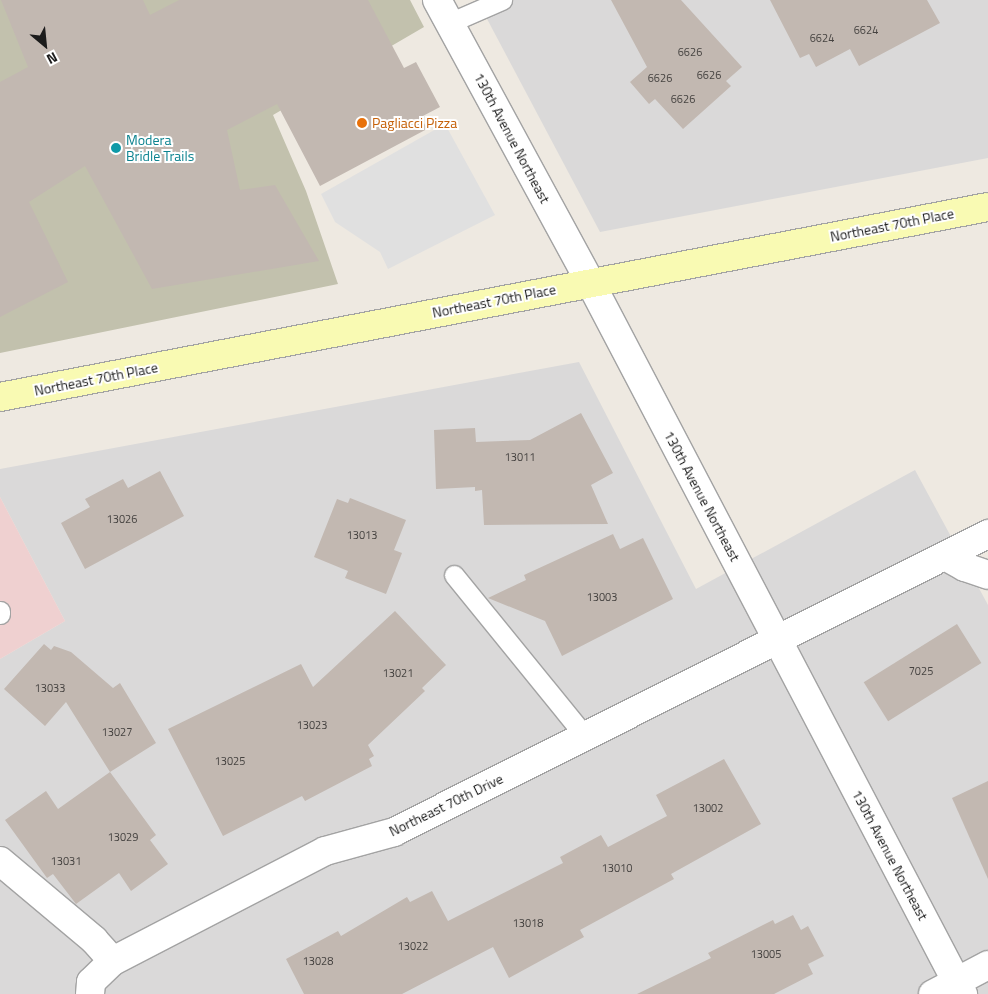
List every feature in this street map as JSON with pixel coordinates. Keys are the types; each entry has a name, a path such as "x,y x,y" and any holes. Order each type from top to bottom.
{"main road":[{"name":"Northeast 70th Place","path":"0,397 590,282 988,207"}],"street":[{"name":"130th Avenue Northeast","path":"443,11 590,282 776,640 951,990"},
{"name":"Northeast 70th Drive","path":"90,994 91,982 113,961 325,851 394,832 988,534"},
{"path":"945,556 965,568 988,575"},
{"path":"0,861 94,940 113,961"},
{"path":"951,990 988,965"}],"lane":[{"path":"443,11 502,0"},
{"path":"454,576 585,736"}],"shaded area":[{"name":"Modera Bridle Trails","path":"0,0 410,0 424,27 273,115 306,191 338,284 0,353"},
{"path":"477,0 988,0 988,158 600,232"},
{"path":"445,124 495,215 388,269 380,252 335,222 321,194"},
{"path":"579,362 696,589 915,470 988,605 988,994 0,994 0,659 65,621 0,497 0,469"},
{"path":"0,497 65,621 0,659"}],"building":[{"name":"Modera Bridle Trails","path":"1,0 143,0 150,15 179,0 368,0 404,68 416,62 440,107 421,117 427,129 320,186 277,104 227,130 240,190 275,185 319,261 152,289 85,166 29,202 68,282 0,317 0,82 28,67"},
{"path":"611,0 681,0 742,67 726,81 731,86 683,129 655,99 649,104 630,82 647,67"},
{"path":"770,0 927,0 940,23 859,66 850,49 816,67 809,54 800,58"},
{"path":"581,413 613,473 591,485 608,524 484,525 482,490 475,491 475,487 436,489 434,430 475,428 476,442 530,440"},
{"path":"160,471 184,516 85,569 61,523 90,507 85,499 123,479 128,488"},
{"path":"350,498 406,520 394,550 402,553 386,594 345,578 348,571 314,557 337,499 348,503"},
{"path":"613,534 620,549 643,538 673,599 562,656 545,621 488,598 526,580 524,575"},
{"path":"395,611 446,665 422,688 425,691 368,745 374,756 369,759 372,766 305,801 302,796 223,836 168,729 301,664 313,687"},
{"path":"957,624 981,663 888,721 864,682"},
{"path":"44,644 51,650 54,646 71,652 113,688 120,683 156,743 110,772 66,702 45,726 4,689"},
{"path":"724,759 761,824 671,874 674,879 580,930 584,937 509,978 493,947 402,994 304,994 286,959 338,931 341,936 407,897 410,902 432,891 448,921 563,863 560,857 601,835 608,847 667,816 656,795"},
{"path":"110,772 156,835 150,840 168,864 131,891 119,873 76,904 53,874 47,878 5,820 46,791 58,809"},
{"path":"988,781 988,879 952,798"},
{"path":"793,915 801,930 808,926 824,956 808,964 813,974 774,994 637,994 711,958 708,953 773,920 775,924"}],"place":[{"name":"Pagliacci Pizza","path":"362,123"},
{"name":"Modera Bridle Trails","path":"116,148"}]}
